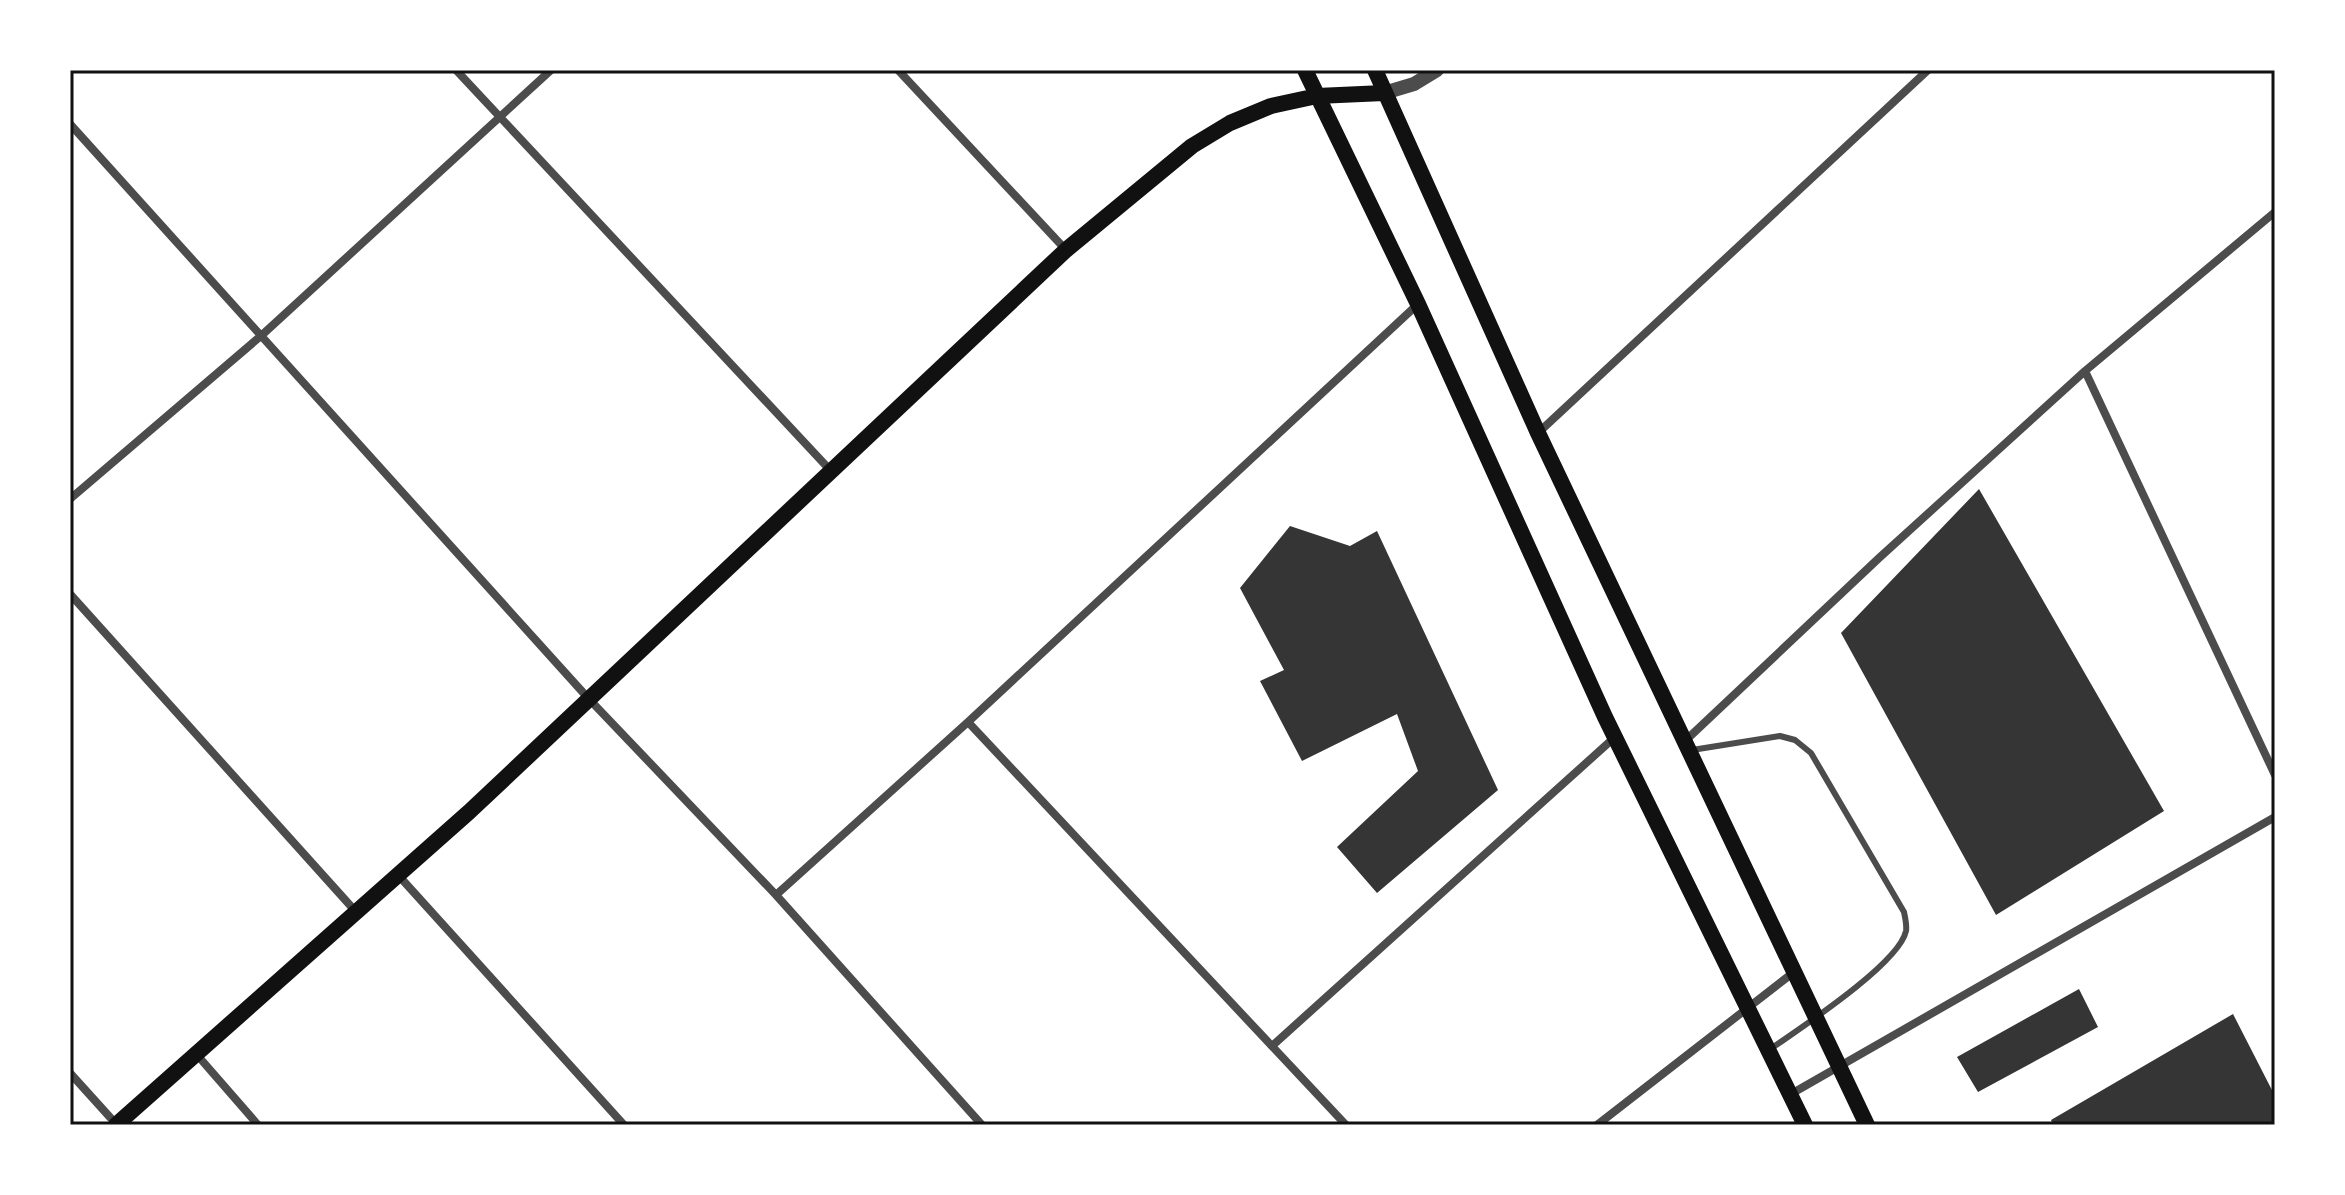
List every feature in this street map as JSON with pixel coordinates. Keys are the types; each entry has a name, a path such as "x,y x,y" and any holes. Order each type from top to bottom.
{"main road":[{"path":"1305,70 1418,304 1615,737 1805,1125"},
{"path":"1375,70 1538,433 1867,1125"},
{"path":"117,1125 399,876 1066,250 1192,146 1217,130 1271,106 1317,96 1384,93"}],"street":[{"path":"456,70 831,471"},
{"path":"70,499 262,335 551,70"},
{"path":"898,70 1066,250"},
{"path":"1384,93 1414,84 1437,70"},
{"path":"1538,433 1928,70"},
{"path":"70,124 588,698 776,895 982,1125"},
{"path":"1686,747 2085,371 2275,212"},
{"path":"776,895 968,722 1418,304"},
{"path":"2085,371 2275,775"},
{"path":"70,594 357,913"},
{"path":"968,722 1346,1125"},
{"path":"1272,1046 1615,737"},
{"path":"1790,1095 2275,817"},
{"path":"399,876 624,1125"},
{"path":"1597,1125 1794,972"},
{"path":"198,1056 258,1125"},
{"path":"70,1073 117,1125"}],"lane":[{"path":"1686,747 1780,736 1795,740 1811,753 1904,912 1907,930 1899,945 1880,966 1769,1050"}],"building":[{"path":"1979,489 2164,811 1996,915 1841,633"},
{"path":"1290,526 1350,546 1377,531 1498,790 1377,893 1337,847 1418,771 1397,714 1302,761 1260,681 1284,670 1240,588"},
{"path":"2079,989 2098,1027 1978,1092 1957,1057"},
{"path":"2233,1014 2275,1096 2275,1125 2053,1125 2051,1120"}]}
